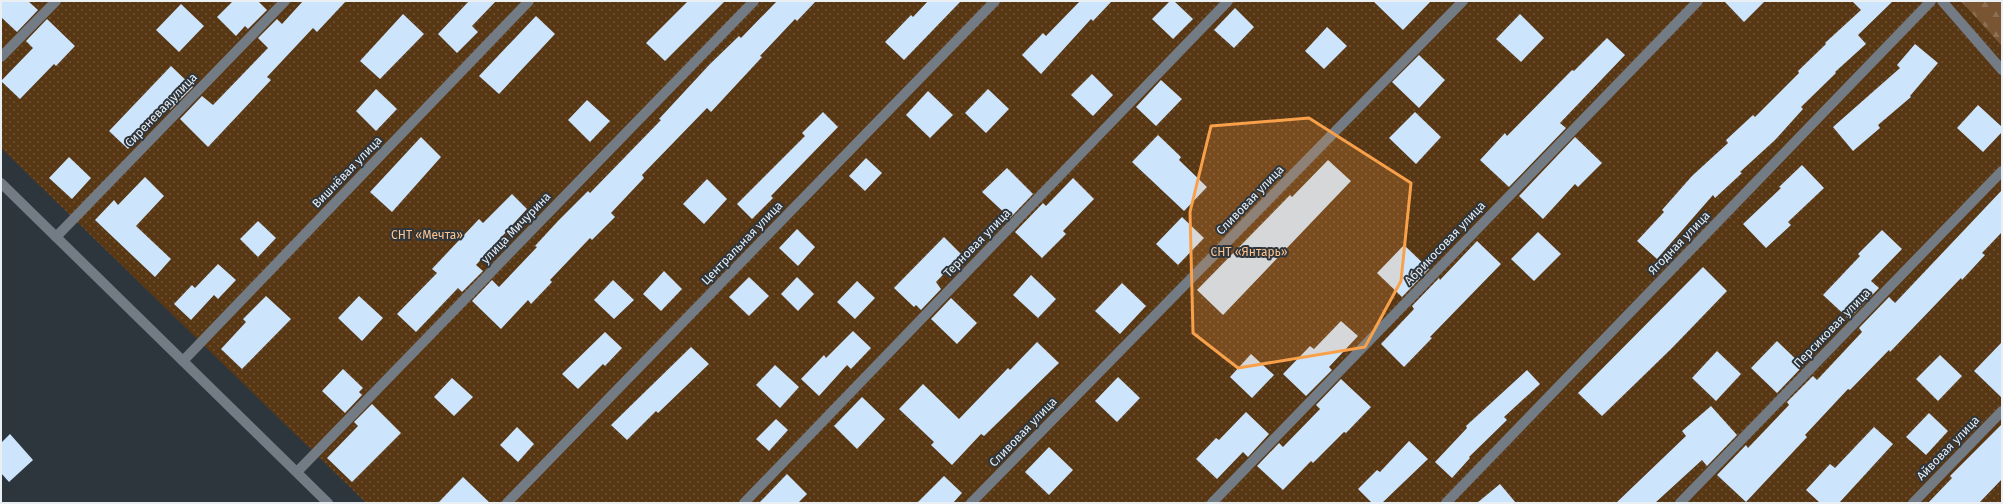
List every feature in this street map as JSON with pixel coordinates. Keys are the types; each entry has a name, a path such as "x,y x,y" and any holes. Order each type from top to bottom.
{"street":[{"path":"1,58 56,1"},
{"name":"Сиреневая улица","path":"56,237 285,1"},
{"name":"Вишнёвая улица","path":"183,361 529,1"},
{"name":"улица Мичурина","path":"297,472 754,1"},
{"name":"Центральная улица","path":"507,503 995,1"},
{"name":"Терновая улица","path":"744,503 1228,1"},
{"name":"Сливовая улица","path":"971,503 1463,1"},
{"name":"Абрикосовая улица","path":"1212,503 1698,1"},
{"name":"Ягодная улица","path":"1446,503 1931,1"},
{"path":"1942,1 2002,70"},
{"name":"Персиковая улица","path":"1680,503 2002,171"},
{"path":"1,183 328,503"},
{"name":"Айвовая улица","path":"1913,503 2002,411"}],"highlighted area":[{"path":"1309,118 1411,183 1401,281 1365,347 1238,368 1193,333 1190,212 1211,126"}],"green space":[{"name":"СНТ «Янтарь»","path":"1,1 2002,1 2002,503 366,503 1,148"},
{"path":"1961,1 2002,1 2002,47 2001,45"}],"building":[{"path":"1,1 28,1 38,10 17,32 1,17"},
{"path":"233,1 258,1 267,10 248,29 245,26 236,36 217,17"},
{"path":"303,1 346,1 317,32 313,28 267,77 271,80 208,147 180,119 202,96 213,105 268,48 258,38 277,19 282,24"},
{"path":"469,1 496,1 472,26 478,32 457,53 438,34"},
{"path":"688,1 725,1 665,61 646,43"},
{"path":"777,1 816,1 797,21 795,19 760,56 762,57 711,112 707,108 642,175 644,178 611,213 615,217 592,240 590,238 550,280 552,282 531,304 528,300 501,329 472,301 492,280 499,287 537,247 535,246 558,221 588,191 590,193 661,120 659,119 710,64 739,36 741,38"},
{"path":"928,1 961,1 904,60 885,42 911,15 913,17"},
{"path":"1080,1 1112,1 1093,21 1091,19 1041,74 1022,55 1043,33 1046,36"},
{"path":"1170,1 1174,1 1193,19 1173,39 1152,19"},
{"path":"1373,1 1431,1 1403,30"},
{"path":"1724,1 1765,1 1744,22"},
{"path":"1852,1 1893,1 1858,35 1866,44 1835,72 1836,73 1801,107 1803,109 1775,140 1740,172 1742,173 1715,198 1713,195 1657,259 1637,241 1664,212 1662,210 1692,176 1728,143 1726,140 1753,115 1755,117 1799,73 1798,71 1826,44 1825,43 1861,10"},
{"path":"181,4 204,26 179,52 156,30"},
{"path":"1235,8 1254,27 1234,48 1214,30"},
{"path":"403,14 424,34 380,79 360,61"},
{"path":"1520,14 1544,38 1521,62 1496,39"},
{"path":"536,16 555,34 499,94 479,76"},
{"path":"47,19 75,46 56,66 54,64 20,99 1,81 33,48 26,41"},
{"path":"1327,27 1347,46 1324,69 1305,51"},
{"path":"1607,38 1625,55 1560,123 1566,128 1509,187 1480,160 1505,133 1507,136 1572,70 1574,71"},
{"path":"1915,44 1938,63 1910,96 1911,97 1878,125 1880,128 1853,151 1833,127 1900,68 1897,65"},
{"path":"1419,55 1445,80 1419,108 1392,82"},
{"path":"171,66 193,87 170,110 168,108 128,149 109,131"},
{"path":"1092,74 1113,95 1093,116 1071,95"},
{"path":"1161,80 1182,99 1156,126 1136,107"},
{"path":"376,89 397,109 376,131 356,111"},
{"path":"988,89 1009,109 986,133 965,113"},
{"path":"928,91 953,115 930,138 906,115"},
{"path":"587,100 610,121 590,142 568,120"},
{"path":"1978,105 2002,127 2002,132 1983,152 1957,128"},
{"path":"823,112 838,127 771,196 773,198 752,219 737,204 805,136 802,133"},
{"path":"1415,112 1441,137 1416,164 1389,138"},
{"path":"1158,135 1181,157 1179,160 1207,187 1184,211 1132,162"},
{"path":"421,137 441,157 392,212 370,192"},
{"path":"1575,137 1602,163 1578,187 1575,184 1543,219 1519,196"},
{"path":"69,157 91,178 72,199 49,178"},
{"path":"866,158 882,173 865,191 849,176"},
{"path":"1328,160 1351,181 1223,315 1197,290 1290,195 1292,197"},
{"path":"1802,165 1824,188 1788,222 1791,225 1766,248 1743,224 1781,188 1779,187"},
{"path":"1007,168 1033,194 1010,218 982,192"},
{"path":"145,177 164,196 136,226 171,259 155,277 95,220 114,200 118,205"},
{"path":"1073,178 1094,199 1063,231 1066,234 1042,258 1015,232 1043,203 1046,206"},
{"path":"707,179 727,199 704,224 683,204"},
{"path":"2002,190 2002,232 1982,253 1985,255 1890,352 1889,350 1850,390 1848,389 1805,435 1807,437 1746,502 1717,475 1746,445 1748,448 1789,405 1787,402 1813,376 1817,380 1819,378 1862,332 1859,328 1889,297 1895,303"},
{"path":"512,194 527,209 476,265 483,271 462,292 458,288 416,332 397,314 437,273 432,269 479,219 483,223"},
{"path":"1182,217 1204,238 1178,265 1156,244"},
{"path":"258,221 276,238 258,257 240,239"},
{"path":"797,229 815,247 798,266 779,248"},
{"path":"1882,230 1902,249 1871,281 1879,288 1849,319 1823,295 1860,256 1858,254"},
{"path":"1538,232 1561,254 1534,281 1511,259"},
{"path":"944,237 962,255 936,282 941,289 921,310 916,305 914,307 894,288"},
{"path":"1477,241 1501,264 1430,337 1432,338 1404,367 1381,344 1414,309 1412,306 1439,278 1440,280"},
{"path":"1404,245 1429,269 1402,297 1377,273"},
{"path":"218,264 236,280 218,299 214,295 191,320 174,304 192,285 195,288"},
{"path":"1703,267 1727,291 1672,348 1602,416 1578,393"},
{"path":"664,271 682,289 661,311 643,294"},
{"path":"1031,275 1056,299 1038,318 1013,295"},
{"path":"749,277 769,296 749,316 729,297"},
{"path":"797,277 814,294 798,311 781,294"},
{"path":"613,280 634,300 614,319 594,300"},
{"path":"857,281 875,298 855,319 837,302"},
{"path":"1122,283 1146,306 1120,334 1095,311"},
{"path":"266,296 291,319 242,369 221,349 246,322 243,319"},
{"path":"359,296 383,318 362,341 338,318"},
{"path":"951,298 977,323 957,344 931,319"},
{"path":"1341,321 1358,336 1329,367 1332,370 1306,396 1283,374 1310,346 1314,349"},
{"path":"853,331 871,348 851,369 847,365 819,396 801,379 824,355 826,358"},
{"path":"605,332 622,348 605,366 603,364 578,389 562,374"},
{"path":"1777,341 1803,366 1777,393 1751,368"},
{"path":"1037,342 1059,363 984,436 981,434 952,465 931,445 934,442 899,409 923,384 959,419 1008,368 1010,370"},
{"path":"2002,342 2002,398 1974,371"},
{"path":"691,347 709,364 658,413 656,411 627,440 611,425"},
{"path":"1717,351 1741,374 1716,401 1692,378"},
{"path":"1251,354 1274,375 1252,398 1230,377"},
{"path":"1940,355 1962,376 1938,401 1916,379"},
{"path":"775,365 799,387 780,408 756,385"},
{"path":"343,369 363,388 359,392 362,395 345,413 322,391"},
{"path":"1527,370 1540,384 1504,417 1507,420 1469,457 1470,458 1452,478 1435,462 1467,428 1466,426"},
{"path":"1118,377 1140,398 1117,422 1095,401"},
{"path":"452,378 473,397 454,416 434,397"},
{"path":"1341,379 1371,407 1346,433 1344,432 1313,463 1311,461 1283,490 1257,466 1279,443 1283,447 1320,409 1316,405"},
{"path":"862,397 885,419 857,449 834,426"},
{"path":"372,404 401,433 352,482 327,458 358,426 354,422"},
{"path":"1711,406 1737,435 1707,466 1702,460 1655,503 1616,503 1686,436 1682,431"},
{"path":"1246,412 1269,434 1248,457 1243,452 1217,479 1196,459 1216,438 1219,440"},
{"path":"1929,413 1948,431 1926,455 1906,437"},
{"path":"776,419 788,430 769,451 756,439"},
{"path":"2002,424 2002,479 1979,503 1928,503 1952,478 1950,476"},
{"path":"517,427 534,444 518,462 500,445"},
{"path":"1874,427 1893,444 1839,503 1820,503 1806,490 1830,464 1835,468"},
{"path":"10,434 33,460 9,482 1,473 1,443"},
{"path":"1409,441 1428,459 1382,503 1372,503 1358,489 1377,470 1380,472"},
{"path":"1049,447 1073,470 1049,495 1025,472"},
{"path":"787,474 807,494 798,503 759,503"},
{"path":"944,476 962,493 953,503 917,503"},
{"path":"463,477 490,503 438,503"},
{"path":"1500,484 1516,503 1477,503"}],"park label":[{"name":"СНТ «Мечта»","path":"427,235"}]}
